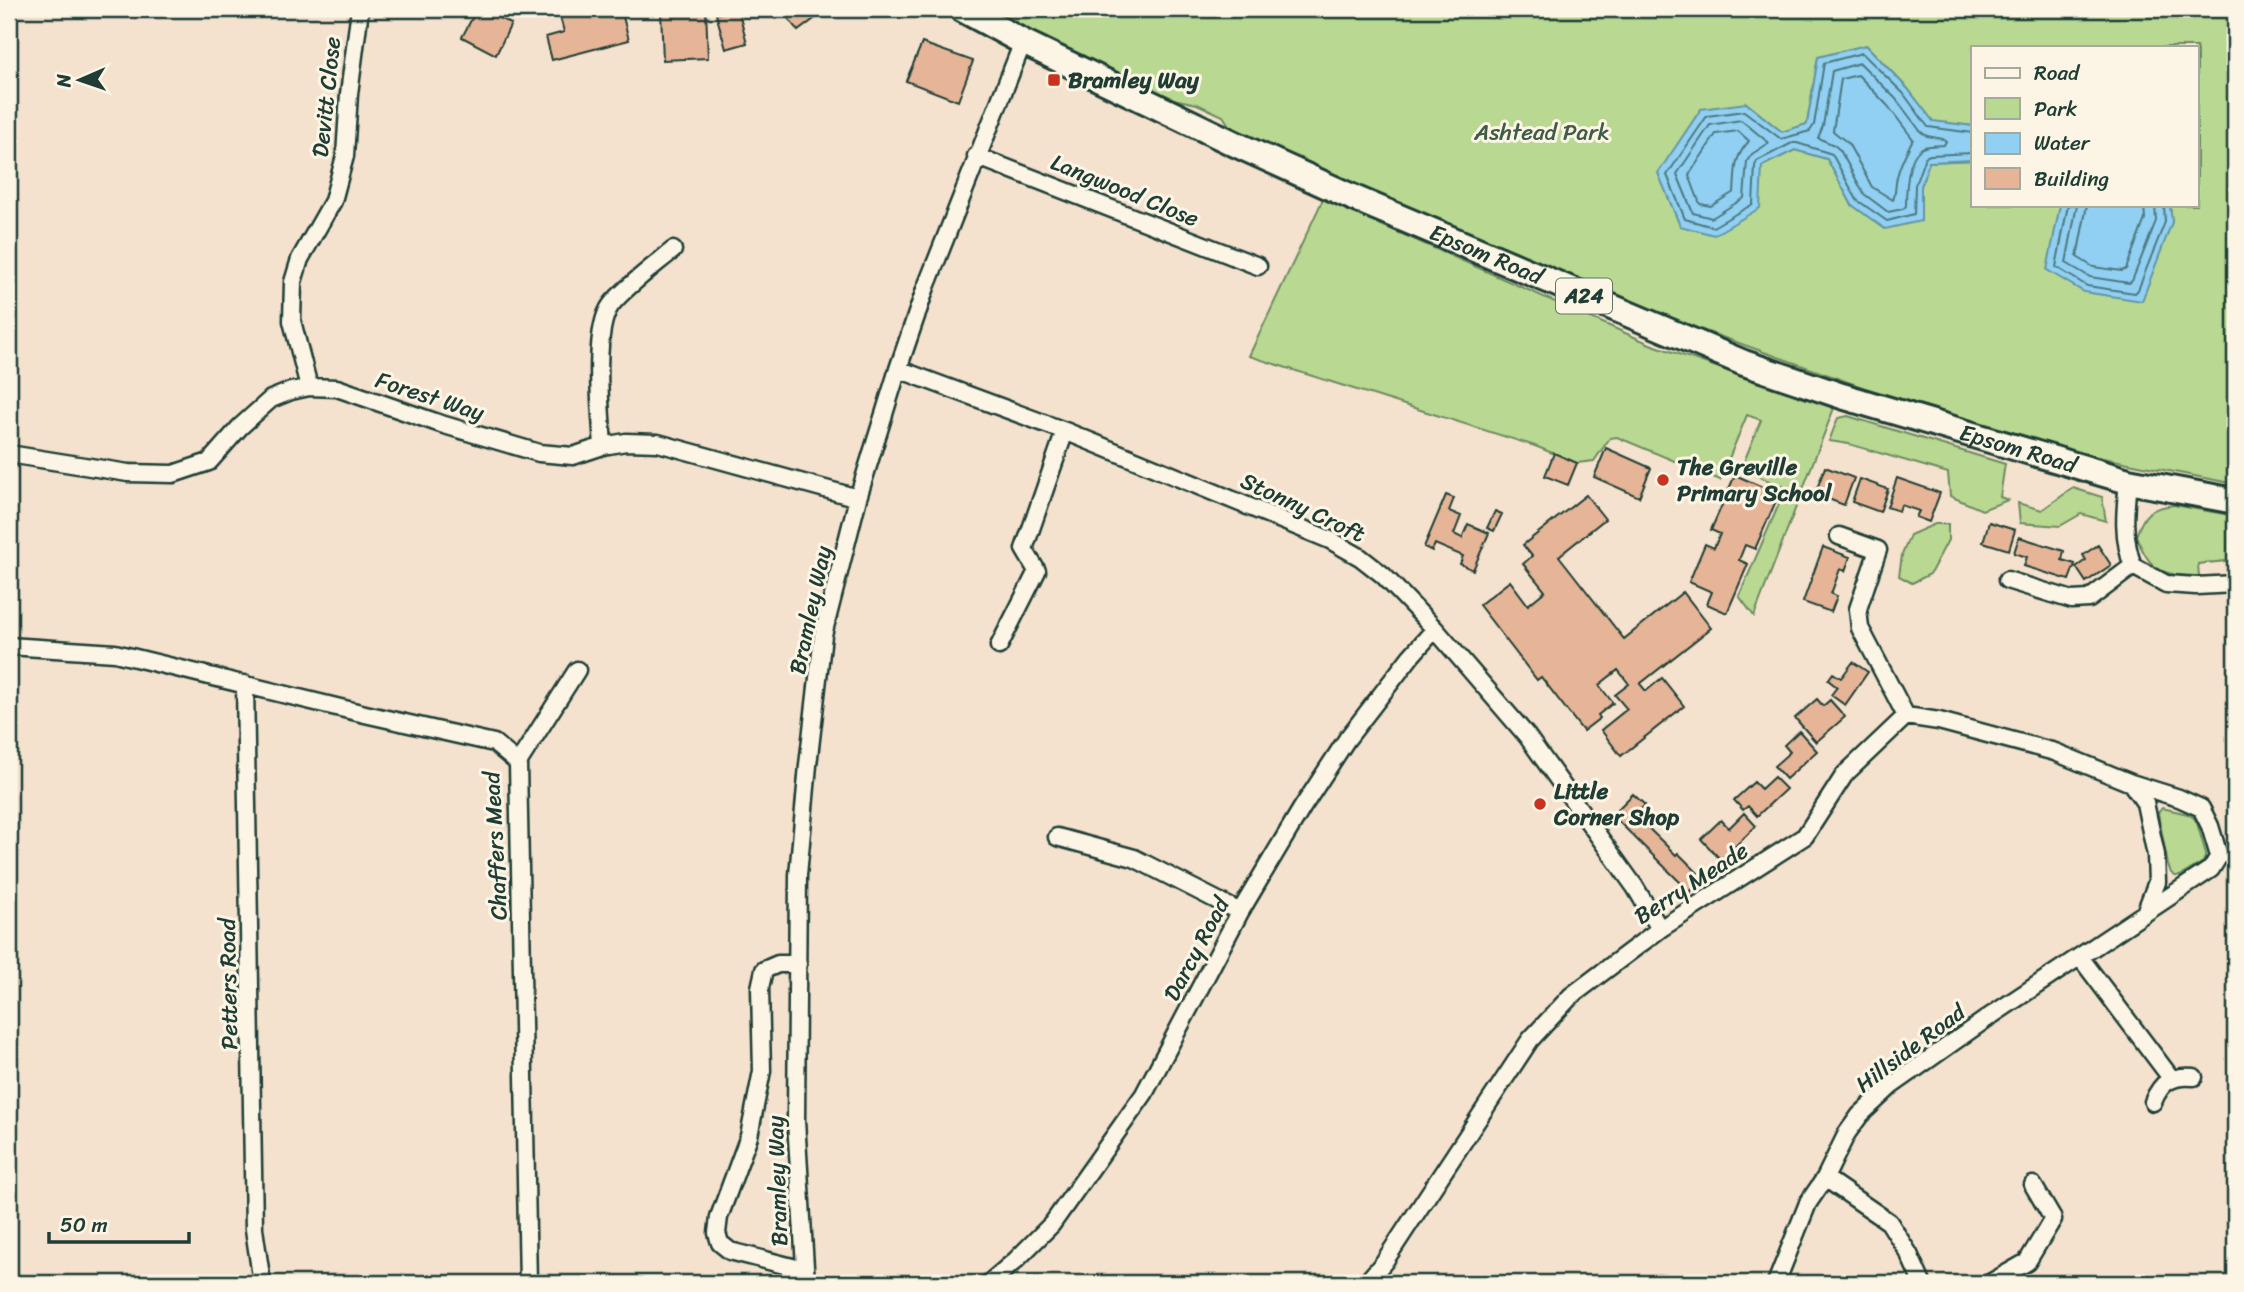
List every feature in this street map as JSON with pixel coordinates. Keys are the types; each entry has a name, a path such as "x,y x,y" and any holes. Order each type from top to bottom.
{"highway":[{"name":"Epsom Road","path":"962,9 1023,42 1353,198 1744,363 1842,396 2128,481 2235,500"}],"street":[{"name":"Devitt Close","path":"309,387 292,321 293,282 300,259 333,201 345,156 349,94 360,9"},
{"name":"Bramley Way","path":"798,964 778,964 764,970 760,988 762,1071 749,1136 719,1217 717,1233 720,1243 730,1251 805,1277 796,1121 798,964 798,874 823,635 858,498 898,369 976,156 1023,42"},
{"name":"Langwood Close","path":"976,156 1258,266"},
{"path":"603,446 601,330 610,306 673,250"},
{"name":"Stonny Croft","path":"898,369 994,402 1330,540 1360,557 1383,575 1435,629 1547,762 1635,887 1660,929"},
{"name":"Forest Way","path":"9,454 128,473 173,474 209,462 240,427 271,399 309,387 337,388 441,424 539,453 573,456 626,442 658,443 858,498"},
{"path":"999,646 1037,571 1024,549 1065,431"},
{"path":"2128,481 2124,522 2127,551 2133,566 2166,584 2235,584"},
{"path":"1839,536 1878,550 1858,610 1860,628 1906,716 2055,752 2131,783 2145,803 2156,855 2157,882 2145,913"},
{"path":"2007,580 2072,600 2089,599 2133,566"},
{"name":"Darcy Road","path":"989,1283 1052,1224 1144,1094 1240,912 1302,808 1347,739 1435,629"},
{"name":"Chaffers Mead","path":"9,646 115,653 494,743 518,763 528,1283"},
{"path":"518,763 577,670"},
{"name":"Petters Road","path":"245,684 254,1229 262,1283"},
{"name":"Berry Meade","path":"1366,1283 1384,1262 1530,1040 1571,996 1660,929 1805,836 1845,774 1906,716"},
{"name":"Hillside Road","path":"1776,1283 1808,1203 1860,1115 1891,1086 1989,1017 2211,869 2219,856 2210,826 2201,808 2131,783"},
{"path":"1057,837 1134,858 1240,912"},
{"path":"2080,957 2171,1078"},
{"path":"2153,1102 2158,1090 2171,1078 2194,1077"},
{"path":"1825,1178 1889,1222 1909,1254 1922,1283"},
{"path":"1990,1283 2027,1262 2053,1219 2033,1185"}],"green space":[{"name":"Ashtead Park","path":"990,9 2235,9 2235,484 2078,453 1862,387 1677,321 1273,152 1234,133 1223,116 1197,104 1159,96 1045,41"},
{"path":"1323,199 1650,344 1834,408 1754,616 1739,596 1786,488 1741,469 1761,420 1747,415 1720,480 1617,437 1610,438 1594,461 1577,463 1535,446 1249,356"},
{"path":"1848,416 2005,464 2000,497 2008,500 1982,510 1950,496 1948,473 1849,444 1829,441 1838,418"},
{"path":"2073,488 2102,497 2106,521 2081,514 2060,526 2020,523 2018,503 2042,510"},
{"path":"2174,505 2235,516 2235,560 2198,564 2199,576 2166,572 2152,564 2136,536 2149,513"},
{"path":"1935,524 1948,524 1948,540 1930,574 1912,583 1899,576 1902,555 1910,535"},
{"path":"2162,808 2194,818 2206,854 2203,862 2180,876 2171,873 2168,865 2158,813"}],"water":[{"path":"1866,45 1908,89 1933,121 1971,126 1971,160 1929,162 1921,186 1921,221 1885,229 1852,205 1827,159 1795,150 1762,166 1760,208 1714,235 1680,226 1658,173 1701,109 1746,103 1782,132 1807,124 1818,57"},
{"path":"2060,206 2170,206 2172,222 2142,301 2084,292 2047,270"}],"building":[{"path":"477,9 511,24 496,55 462,37"},
{"path":"558,9 621,9 629,40 552,60 546,37 564,32"},
{"path":"706,9 708,58 663,60 661,11"},
{"path":"738,9 747,43 726,49 716,14"},
{"path":"781,9 813,9 818,16 798,31"},
{"path":"922,43 973,61 958,101 906,81"},
{"path":"1606,448 1651,468 1639,497 1594,477"},
{"path":"1554,453 1577,463 1568,485 1545,476"},
{"path":"1825,467 1854,478 1844,505 1815,494"},
{"path":"1735,475 1779,494 1755,549 1745,545 1739,560 1748,564 1727,613 1707,604 1712,592 1689,582 1705,544 1714,548 1720,534 1711,530"},
{"path":"1897,478 1940,493 1929,522 1916,517 1919,511 1901,505 1899,511 1887,507"},
{"path":"1860,479 1888,489 1880,512 1852,502"},
{"path":"1446,495 1454,498 1449,511 1461,516 1454,534 1462,538 1468,524 1489,533 1473,570 1460,564 1463,556 1435,544 1432,551 1424,547"},
{"path":"1586,495 1605,519 1559,556 1624,639 1683,592 1711,628 1640,684 1646,691 1662,678 1684,706 1621,756 1601,730 1627,709 1615,695 1629,684 1618,670 1599,685 1613,703 1583,731 1541,677 1537,680 1479,605 1510,581 1528,605 1545,591 1523,564 1532,556 1523,545"},
{"path":"1495,511 1502,514 1494,531 1487,528"},
{"path":"1989,522 2015,530 2009,550 1983,542"},
{"path":"2019,537 2064,551 2062,560 2075,564 2069,580 2024,566 2027,557 2014,553"},
{"path":"2098,545 2111,565 2086,582 2076,567 2086,560 2083,555"},
{"path":"1823,547 1850,557 1845,571 1840,569 1831,594 1837,596 1831,612 1803,602"},
{"path":"1853,662 1868,672 1845,705 1831,695 1837,687 1828,680 1833,673 1841,678"},
{"path":"1817,699 1823,706 1830,700 1845,717 1816,742 1795,718"},
{"path":"1799,731 1817,751 1786,779 1774,766 1790,752 1784,745"},
{"path":"1774,777 1786,789 1757,816 1748,806 1743,810 1734,800 1754,782 1761,789"},
{"path":"1633,794 1645,805 1635,815 1698,873 1694,877 1700,882 1690,892 1612,815"},
{"path":"1744,813 1756,826 1721,860 1701,839 1721,820 1729,828"}],"place":[{"name":"Bramley Way","path":"1054,80"},
{"name":"The Greville Primary School","path":"1663,480"},
{"name":"Little Corner Shop","path":"1540,804"}]}
